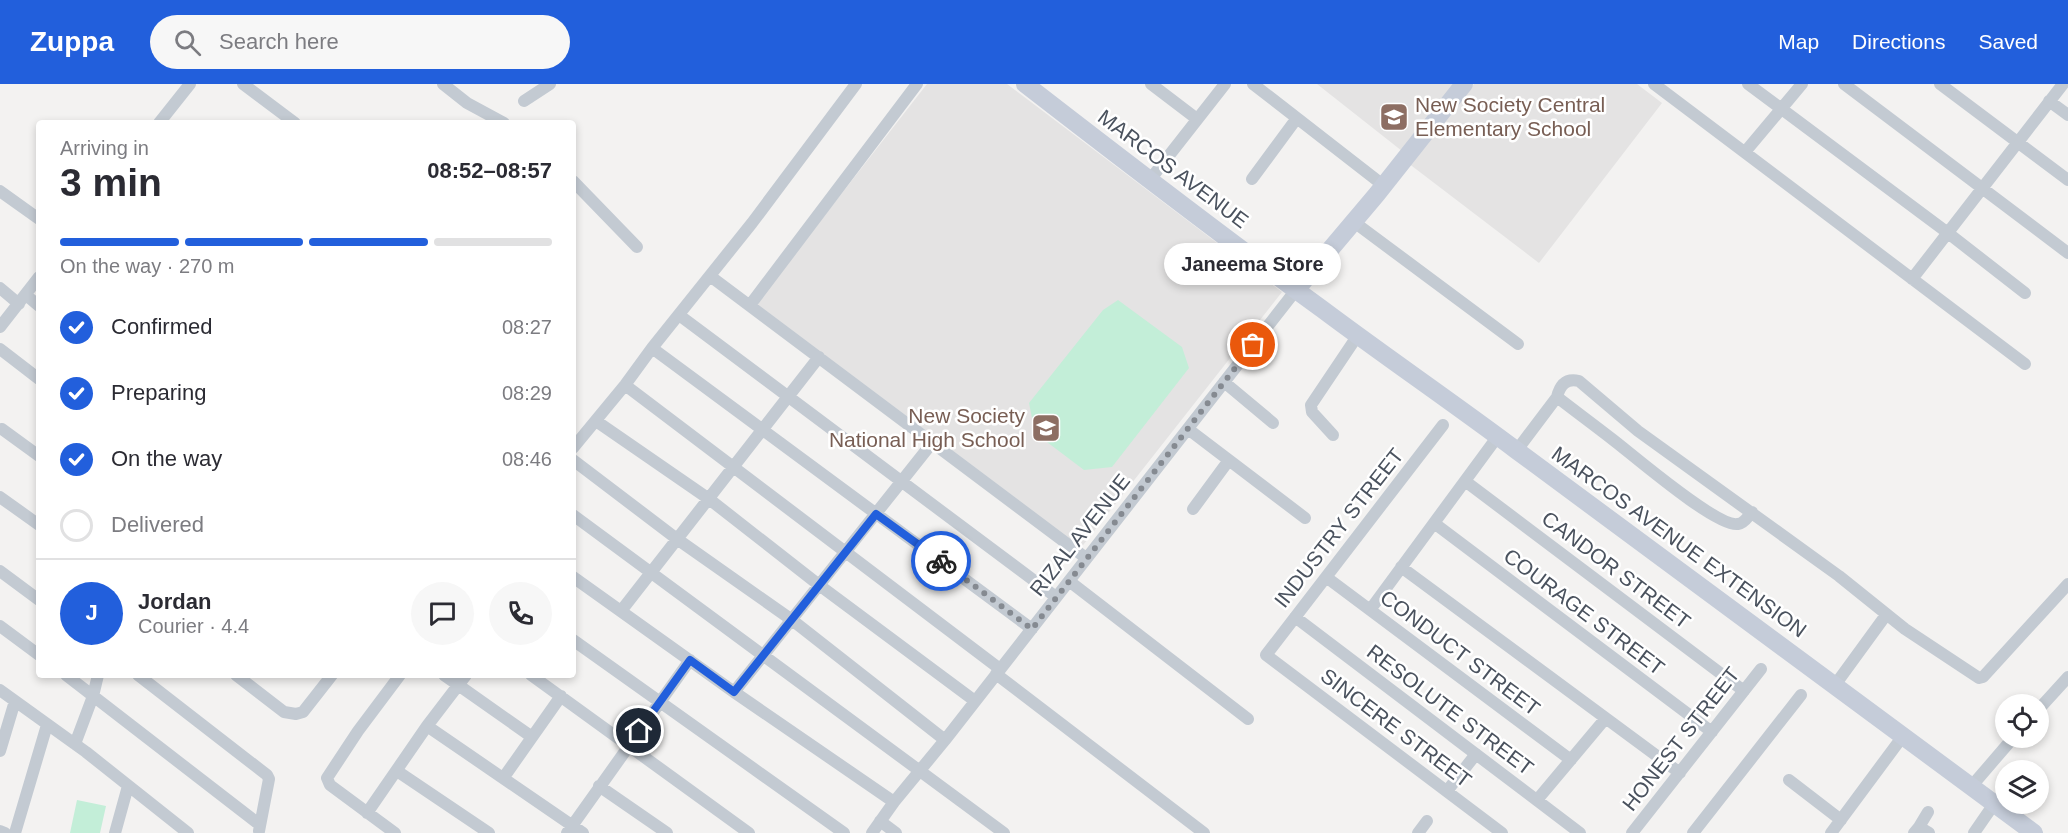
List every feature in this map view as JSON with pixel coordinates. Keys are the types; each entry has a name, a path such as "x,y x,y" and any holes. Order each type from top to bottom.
{"street":[{"path":"161,120 190,84"},
{"path":"243,84 292,120"},
{"path":"443,84 467,103 498,120"},
{"path":"524,101 550,84"},
{"path":"576,444 766,204 856,84"},
{"path":"750,305 917,84"},
{"name":"MARCOS AVENUE","path":"1025,84 1296,290"},
{"path":"1151,84 1197,119"},
{"path":"1149,180 1225,84"},
{"path":"1253,84 1383,185"},
{"path":"1296,290 1354,222 1464,84"},
{"path":"1654,84 2025,364"},
{"path":"1748,84 2025,292"},
{"path":"1745,152 1802,84"},
{"path":"1844,84 2068,253"},
{"path":"1940,84 2068,180"},
{"path":"1912,279 2062,84"},
{"path":"2049,101 2068,115"},
{"path":"1252,179 1298,118"},
{"path":"576,184 637,247"},
{"path":"0,191 36,217"},
{"path":"1354,222 1518,344"},
{"path":"710,276 1086,558"},
{"path":"0,327 36,281"},
{"path":"0,288 36,305"},
{"name":"MARCOS AVENUE EXTENSION","path":"1296,290 1498,436 1970,788 2034,833"},
{"name":"RIZAL AVENUE","path":"872,833 1296,290"},
{"path":"679,315 1056,597"},
{"path":"1333,435 1312,412 1311,405 1358,335"},
{"path":"652,348 1032,629"},
{"path":"0,349 36,377"},
{"path":"621,611 819,357"},
{"path":"1517,450 1557,397 1559,389 1569,380 1579,381 1638,431 1864,595 1886,615 1979,678 1983,677 2068,584"},
{"path":"1224,382 1273,423"},
{"path":"625,385 998,671 1204,833"},
{"path":"1557,397 1673,489 1710,512 1726,521 1738,524 1752,512"},
{"path":"596,421 709,499 819,585 975,701"},
{"name":"INDUSTRY STREET","path":"1266,655 1443,425"},
{"path":"2,429 36,454"},
{"path":"1188,429 1305,518"},
{"path":"1370,610 1498,436"},
{"path":"734,692 932,443"},
{"path":"1193,509 1228,460"},
{"path":"576,462 677,539 792,620 945,740"},
{"name":"CANDOR STREET","path":"1466,481 1744,691"},
{"path":"0,497 36,523"},
{"path":"576,517 1004,833"},
{"name":"COURAGE STREET","path":"1434,523 1712,732"},
{"path":"1401,567 1680,773"},
{"path":"0,572 36,598"},
{"name":"CONDUCT STREET","path":"1326,578 1570,760"},
{"path":"576,579 894,802"},
{"path":"1069,581 1248,719"},
{"path":"1835,686 1886,615"},
{"name":"RESOLUTE STREET","path":"1295,617 1580,833"},
{"path":"0,626 36,653"},
{"path":"576,642 844,833"},
{"name":"SINCERE STREET","path":"1266,655 1502,833"},
{"path":"569,829 690,660"},
{"name":"HONEST STREET","path":"1632,833 1761,669"},
{"path":"2049,698 2068,677"},
{"path":"70,678 259,829 269,779 267,775 142,678"},
{"path":"75,744 97,678"},
{"path":"240,678 284,712 296,714 303,712 328,678"},
{"path":"395,833 330,785 327,778 358,731 398,678"},
{"path":"535,678 749,833"},
{"path":"367,813 462,680 532,737"},
{"path":"0,690 75,744 188,833"},
{"path":"1693,833 1801,695"},
{"path":"504,777 561,696"},
{"path":"0,751 15,701"},
{"path":"1537,800 1605,719"},
{"path":"15,833 47,725"},
{"path":"427,726 504,777 569,829 583,833"},
{"path":"1831,833 1903,736"},
{"path":"1970,788 2004,748"},
{"path":"1447,791 1476,754"},
{"path":"397,771 489,833"},
{"path":"1789,780 1841,820"},
{"path":"115,833 128,786"},
{"path":"599,786 667,833"},
{"path":"1974,833 1994,804"},
{"path":"1921,831 1928,812"},
{"path":"164,833 168,818"},
{"path":"880,821 896,833"},
{"path":"1418,833 1427,821"},
{"path":"0,831 5,833"}],"shaded area":[{"name":"New Society National High School","path":"927,84 1007,84 1282,292 1080,549 754,306"},
{"name":"New Society Central Elementary School","path":"1317,84 1455,84 1402,151"},
{"path":"1474,84 1637,84 1662,103 1539,263 1408,163"}],"green space":[{"path":"1118,300 1182,347 1189,368 1112,467 1084,470 1035,433 1029,403 1103,310"},
{"path":"77,800 106,806 100,833 70,833"}],"way so far":[{"path":"941,561 1032,629 1253,345"}],"place":[{"name":"New Society Central Elementary School","path":"1394,117"},
{"name":"Janeema Store","path":"1253,345"},
{"name":"New Society National High School","path":"1046,428"}],"route":[{"path":"639,731 690,660 734,692 876,514 941,561"}]}
